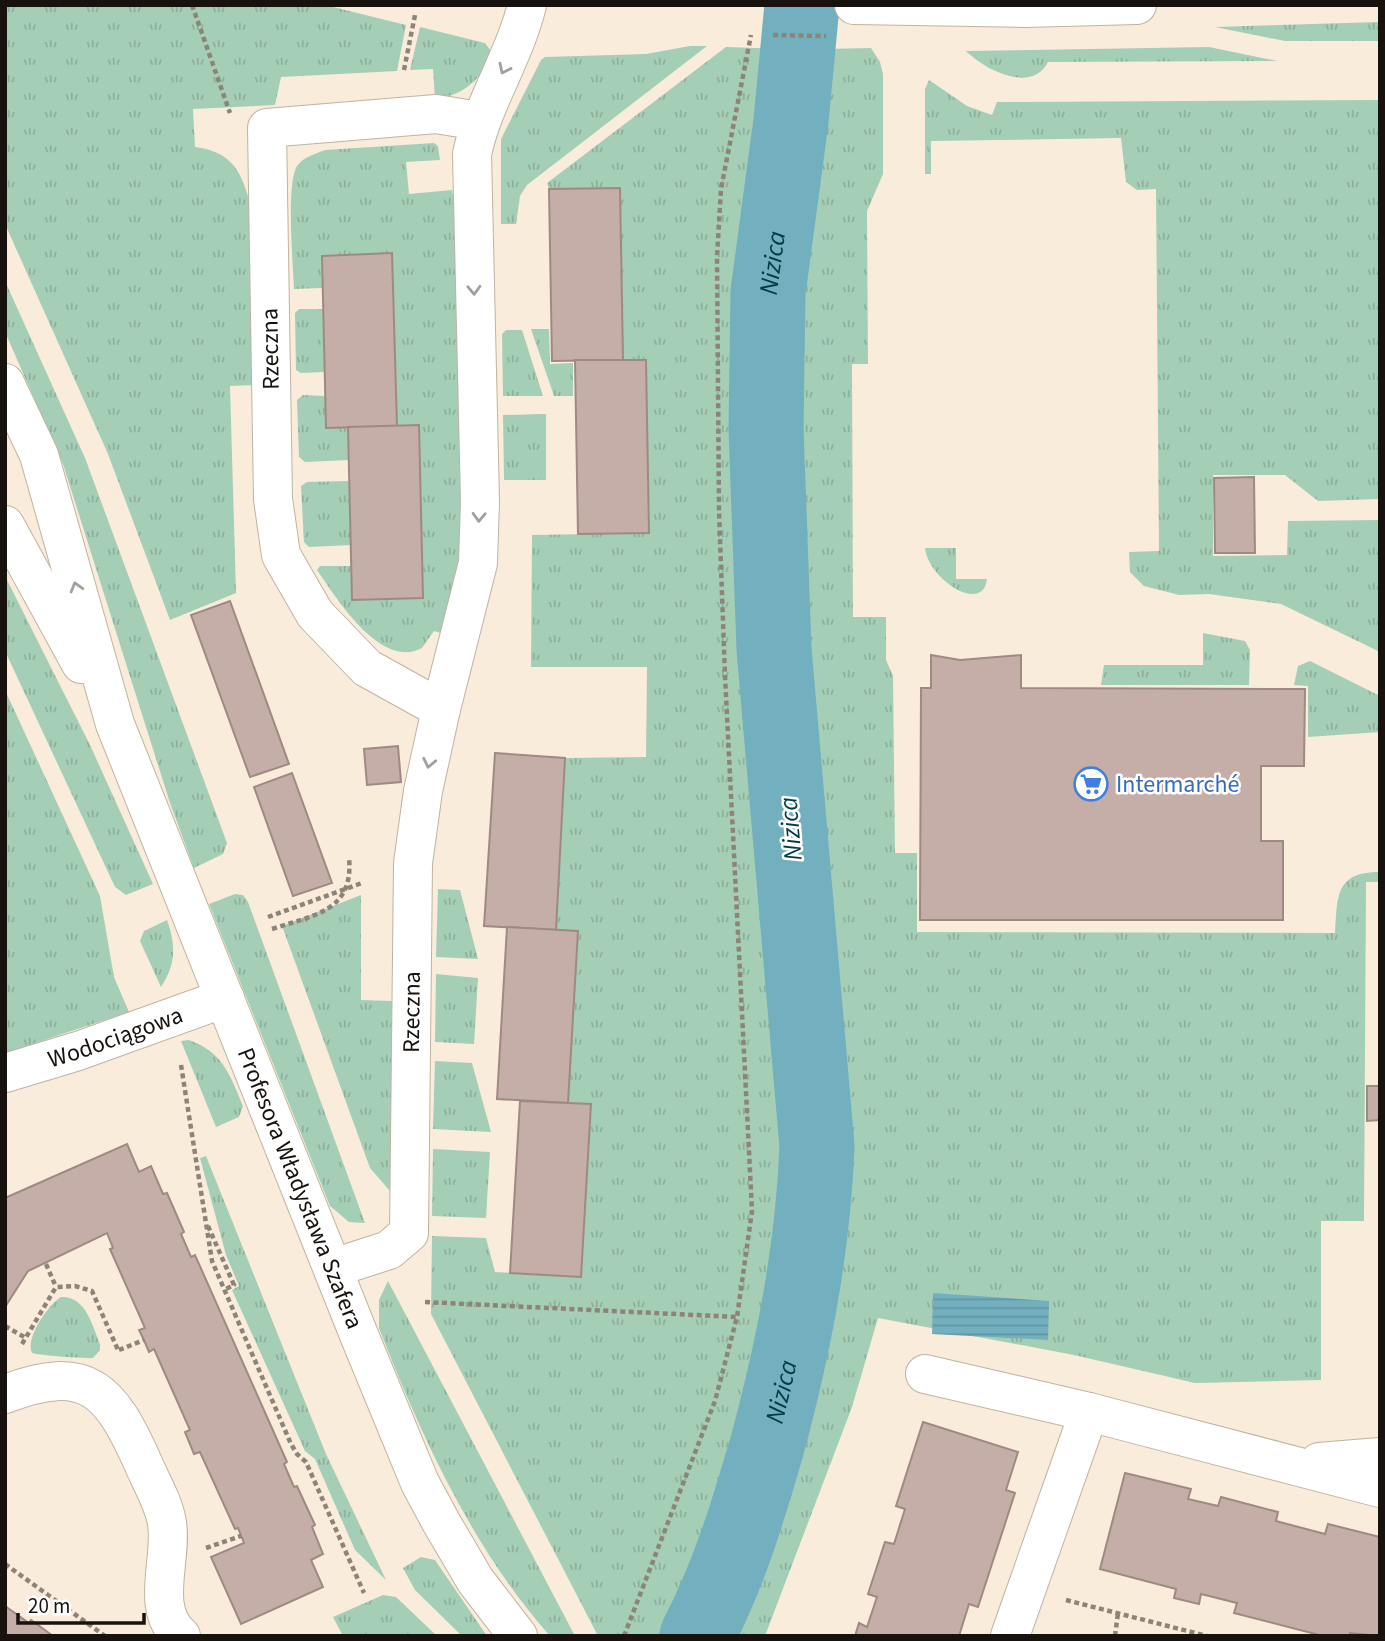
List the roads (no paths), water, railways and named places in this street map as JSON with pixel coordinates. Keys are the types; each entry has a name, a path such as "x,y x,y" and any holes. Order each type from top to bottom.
{"street":[{"name":"Rzeczna","path":"333,1268 388,1250 409,1233 413,863 423,791 440,709 478,563 480,502 472,155 479,121 518,40 527,5"},
{"path":"854,5 1026,8 1137,5"},
{"name":"Rzeczna","path":"440,709 367,668 315,614 281,555 272,499 267,128 436,114 479,121"},
{"name":"Profesora Władysława Szafera","path":"5,383 39,455 114,724 420,1483 475,1580 518,1636"},
{"name":"Profesora Władysława Szafera","path":"5,525 114,724"},
{"name":"Wodociągowa","path":"5,1073 78,1051 225,998"},
{"path":"925,1374 1089,1412 1380,1488"},
{"path":"5,1394 43,1382 66,1381 89,1387 108,1398 125,1422 162,1505 168,1542 164,1599 167,1619 181,1636"},
{"path":"1010,1636 1024,1589 1089,1412"},
{"path":"1292,1464 1380,1457"}],"water":[{"path":"933,1293 1049,1301 1048,1340 932,1334"}],"waterway":[{"name":"Nizica","path":"697,1636 728,1566 767,1446 801,1297 815,1184 817,1146 774,649 766,428 768,292 791,121 802,5"}],"place":[{"name":"Intermarché","path":"1091,784"}]}
